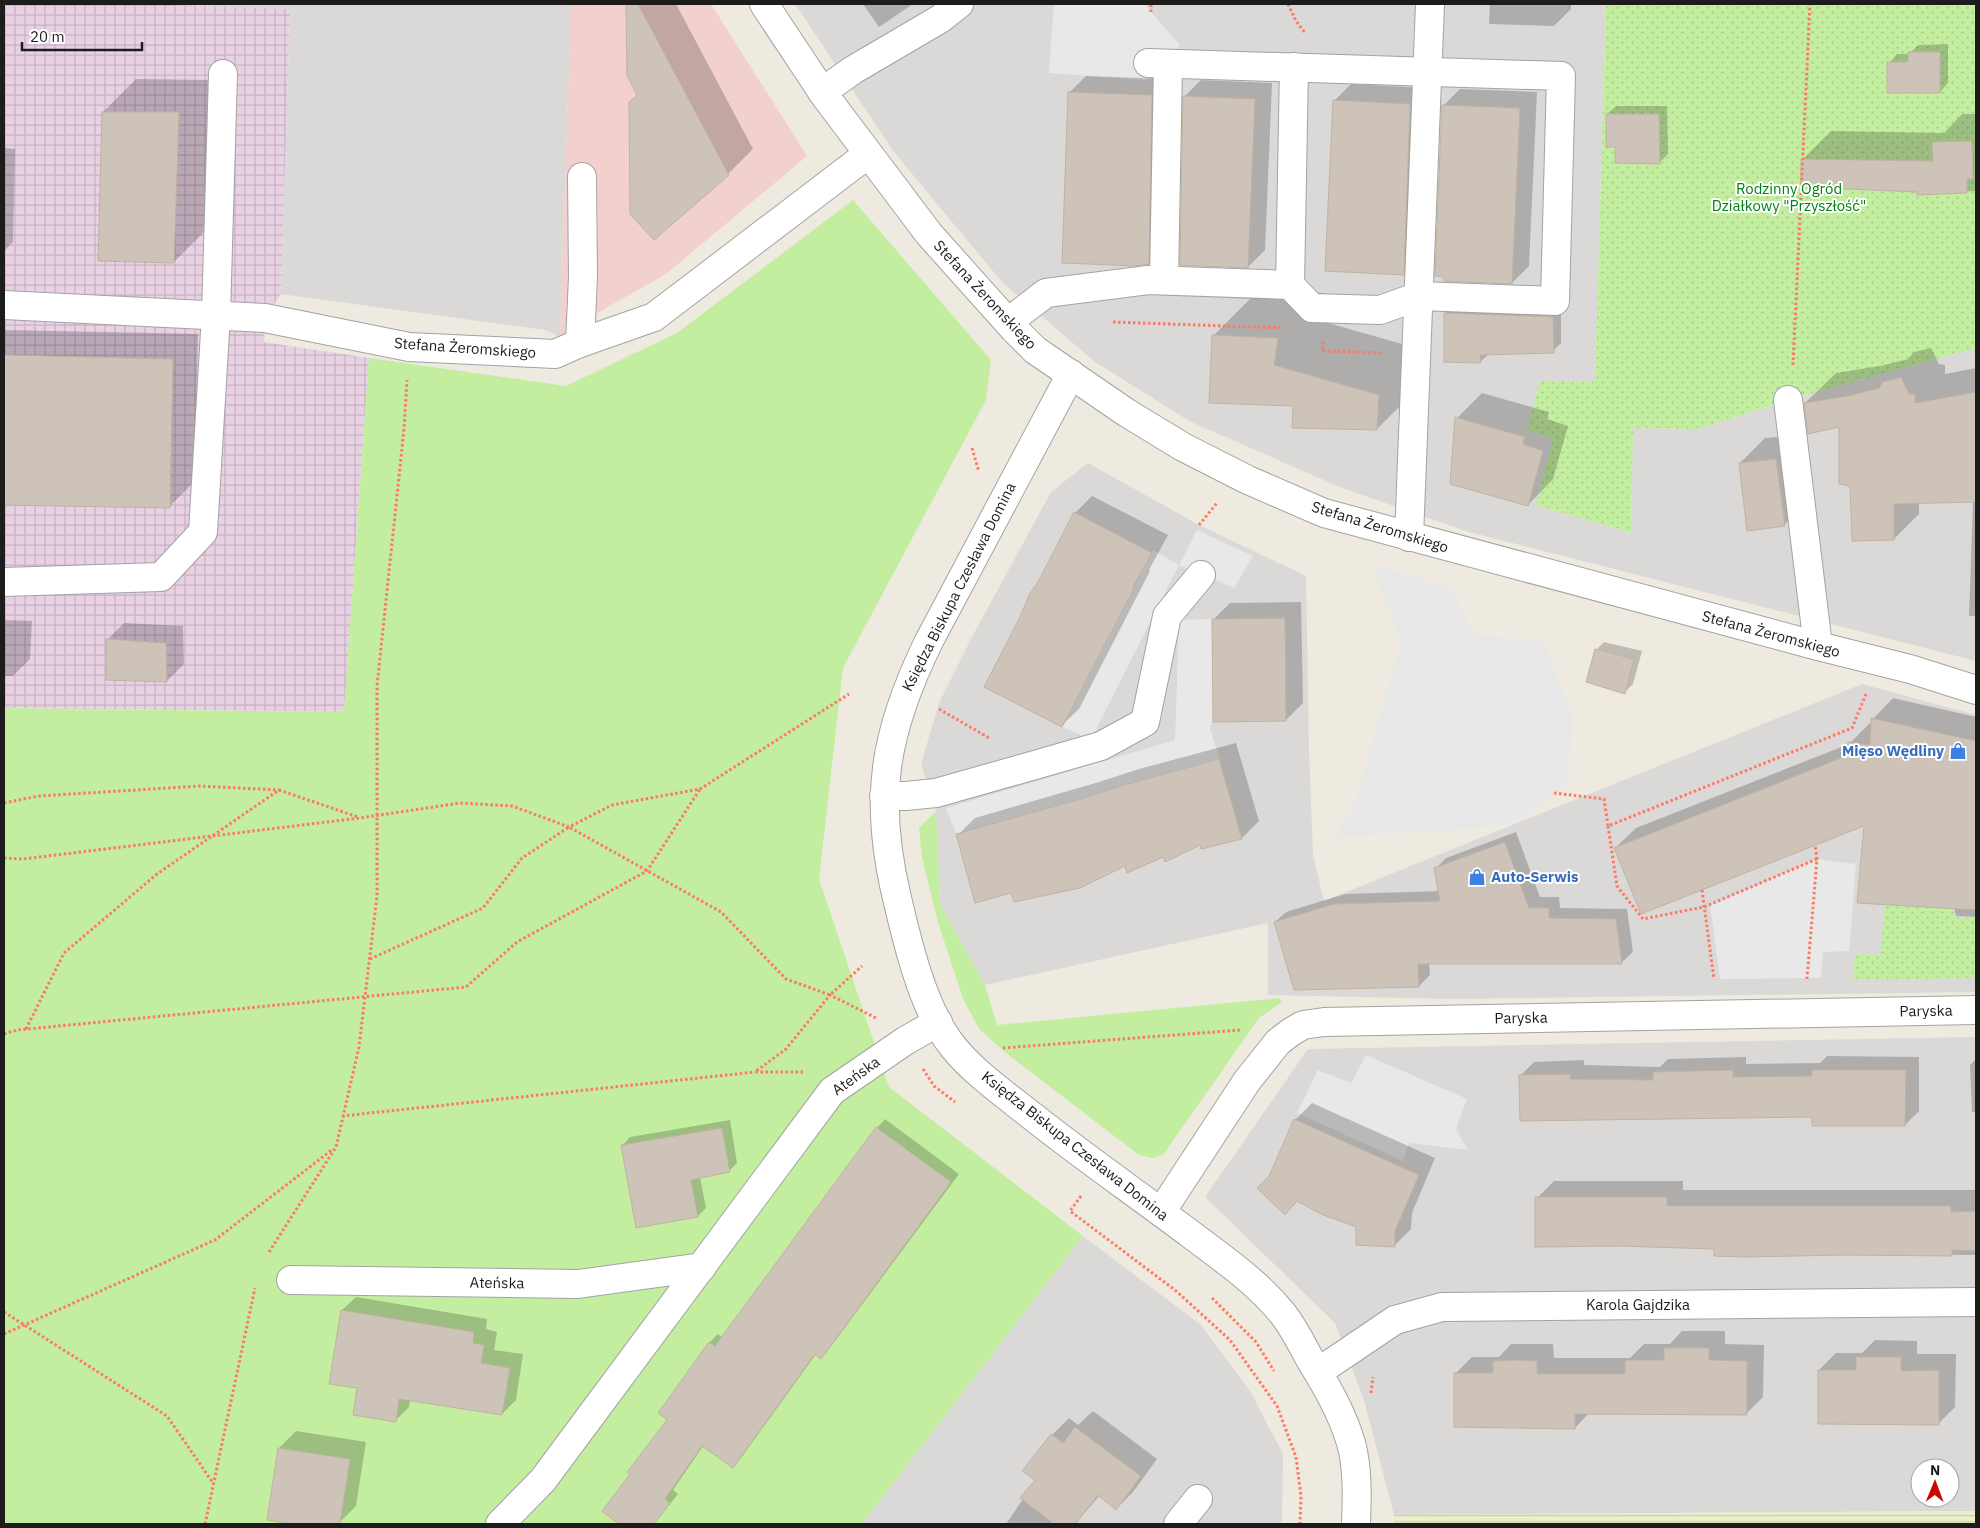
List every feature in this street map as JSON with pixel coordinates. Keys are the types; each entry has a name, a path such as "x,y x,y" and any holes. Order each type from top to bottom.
{"street":[{"name":"Stefana Żeromskiego","path":"764,4 822,92 929,234 1008,322 1035,350 1127,413 1183,447 1248,480 1324,513 1910,670 1976,690"},
{"path":"822,92 853,70 940,20 959,4"},
{"path":"1409,537 1430,4"},
{"path":"1008,322 1046,293 1148,280 1290,285 1312,308 1380,310 1419,296 1555,301 1561,76 1158,63 1164,280"},
{"path":"1290,285 1294,67"},
{"path":"4,582 161,577 204,532 216,315 223,74"},
{"name":"Stefana Żeromskiego","path":"4,305 264,318 409,347 555,354 580,343 654,317 868,154"},
{"path":"580,343 583,277 582,177"},
{"name":"Księdza Biskupa Czesława Domina","path":"1072,374 1017,474 912,675 898,714 890,743 884,796 885,834 892,879 904,927 922,984 947,1040 980,1073 1055,1134 1251,1280 1284,1315 1338,1407 1352,1445 1356,1477 1356,1524"},
{"path":"1788,400 1818,646"},
{"path":"884,796 936,793 1035,765 1101,746 1145,722 1167,616 1200,575"},
{"name":"Paryska","path":"1161,1212 1247,1081 1278,1042 1303,1026 1324,1022 1976,1010"},
{"name":"Ateńska","path":"500,1524 544,1480 832,1091 905,1041 938,1022"},
{"name":"Ateńska","path":"291,1280 578,1284 702,1267"},
{"name":"Karola Gajdzika","path":"1318,1372 1395,1320 1442,1307 1976,1302"},
{"path":"1178,1524 1198,1499"}],"path":[{"path":"1151,4 1151,12"},
{"path":"1788,400 1794,356 1810,4"},
{"path":"1109,322 1284,328"},
{"path":"1323,337 1322,351 1384,353"},
{"path":"265,1257 336,1147 359,1047 377,896 377,686 404,430 409,347"},
{"path":"972,448 980,474"},
{"path":"1199,526 1221,498"},
{"path":"1608,826 1852,728 1867,691"},
{"path":"370,959 483,908 522,858 569,827 612,805 700,789 849,694"},
{"path":"932,704 1035,765"},
{"path":"4,803 39,796 200,786 279,790 360,818"},
{"path":"4,1034 26,1030 466,987 516,942 647,871 700,789"},
{"path":"26,1030 64,953 157,874 279,790"},
{"path":"1554,794 1604,799 1617,886 1643,918 1704,907 1817,860"},
{"path":"4,858 23,859 377,816 460,803 512,806 569,827 720,912 786,979 830,995 883,1022"},
{"path":"1804,1014 1817,860 1815,845"},
{"path":"1702,890 1719,1015"},
{"path":"755,1072 786,1049 830,995 862,966"},
{"path":"1002,1048 1245,1030"},
{"path":"905,1041 934,1086 957,1104"},
{"path":"342,1116 755,1072 804,1072"},
{"path":"4,1334 215,1240 336,1147"},
{"path":"1101,1169 1070,1211 1175,1290 1230,1340 1278,1406 1296,1457 1301,1496 1300,1524"},
{"path":"1073,1191 1081,1197"},
{"path":"205,1524 256,1284"},
{"path":"1212,1297 1256,1342 1276,1374"},
{"path":"4,1312 167,1416 213,1483"}],"shaded area":[{"path":"4,4 140,4 290,9 281,294 265,318 264,342 369,358 344,712 4,708"},
{"path":"140,4 571,4 560,337 545,330 281,294 290,10"},
{"path":"571,4 711,4 807,156 666,274 599,312 560,337"},
{"path":"795,4 1606,4 1595,382 1553,439 1537,505 1631,533 1633,428 1697,429 1805,395 1976,348 1976,661 1469,532 1342,488 1189,421 1095,362 1002,282 894,152"},
{"path":"1054,4 1144,4 1180,45 1146,80 1049,73"},
{"path":"1088,463 1199,525 1306,576 1313,855 1324,901 1862,684 1976,715 1976,992 1449,999 1268,995 1268,923 985,985 940,904 936,811 921,764 939,703 973,635 1051,492"},
{"path":"1197,530 1253,556 1234,588 1179,565"},
{"path":"1153,550 1179,565 1091,739 1062,727"},
{"path":"1372,565 1451,588 1474,634 1544,642 1572,715 1569,783 1512,825 1334,838 1355,802 1401,642"},
{"path":"1212,619 1214,707 1210,729 1220,760 956,834 946,808 1175,740 1179,620"},
{"path":"1817,859 1856,864 1849,951 1823,952 1821,978 1720,979 1710,905"},
{"path":"1976,1037 1976,1511 1394,1515 1364,1400 1335,1323 1205,1197 1308,1049"},
{"path":"1366,1055 1467,1099 1456,1129 1468,1150 1409,1143 1403,1161 1297,1113 1318,1070 1351,1083"},
{"path":"1083,1236 1201,1325 1250,1391 1283,1454 1282,1524 862,1524"}],"green space":[{"name":"Rodzinny Ogród Działkowy \"Przyszłość\"","path":"1606,4 1976,4 1976,348 1805,395 1697,429 1633,428 1631,533 1536,505 1553,439 1527,430 1540,381 1595,382"},
{"path":"853,200 991,360 986,400 843,668 819,879 889,1087 1083,1236 862,1524 4,1524 4,708 344,712 369,358 566,386 677,333"},
{"path":"936,811 940,904 985,985 997,1025 1279,998 1282,1002 1259,1018 1163,1155 1152,1158 1139,1155 1006,1053 980,1030 963,999 938,922 922,857 919,828"},
{"path":"1952,903 1955,917 1976,918 1976,978 1853,980 1855,954 1880,955 1885,905 1902,906"},
{"path":"1976,1511 1976,1524 1394,1524 1394,1515"}],"building":[{"path":"626,4 638,4 729,175 654,240 630,214 629,102 637,95 627,75"},
{"path":"1908,52 1940,52 1940,93 1887,93 1887,62 1908,62"},
{"path":"1068,92 1152,95 1149,264 1135,266 1062,263"},
{"path":"1183,96 1255,99 1248,268 1180,265"},
{"path":"1333,100 1410,104 1404,275 1325,271"},
{"path":"1442,105 1520,108 1512,284 1444,281 1444,277 1435,276"},
{"path":"102,112 179,112 174,263 98,261"},
{"path":"1606,114 1659,114 1660,164 1615,163 1615,147 1606,147"},
{"path":"1972,141 1973,179 1967,179 1967,193 1917,195 1917,192 1801,187 1801,159 1933,161 1932,142"},
{"path":"1444,313 1553,317 1554,353 1480,355 1481,363 1444,362"},
{"path":"1212,335 1278,338 1274,365 1379,395 1377,430 1292,428 1293,406 1209,403"},
{"path":"4,355 173,359 170,508 4,505"},
{"path":"1901,377 1909,394 1915,394 1915,403 1976,392 1976,502 1894,504 1894,540 1852,541 1850,486 1839,484 1839,427 1808,434 1804,403 1848,396 1879,388 1883,382"},
{"path":"1455,417 1525,437 1523,444 1543,451 1528,506 1450,484"},
{"path":"1776,459 1785,526 1747,531 1739,463"},
{"path":"1074,512 1152,553 1062,727 984,687 1020,617 1029,595 1038,582"},
{"path":"1285,618 1286,721 1213,722 1212,619"},
{"path":"106,639 166,643 167,682 106,680"},
{"path":"1595,649 1634,659 1625,694 1586,682"},
{"path":"1871,718 1976,741 1976,910 1857,903 1864,826 1641,914 1614,848 1846,756 1848,742 1870,745"},
{"path":"1219,759 1242,839 1201,849 1200,845 1165,862 1163,857 1127,873 1125,866 1080,888 1014,902 1011,893 975,903 956,834"},
{"path":"1505,842 1529,908 1549,908 1549,918 1616,919 1622,964 1418,964 1419,987 1294,990 1274,922 1334,904 1440,901 1434,868"},
{"path":"1733,1070 1733,1077 1812,1076 1812,1070 1906,1070 1905,1126 1812,1126 1812,1117 1520,1121 1519,1075 1571,1074 1570,1079 1653,1080 1653,1072"},
{"path":"1294,1119 1419,1175 1395,1231 1395,1247 1356,1245 1356,1227 1321,1214 1297,1201 1285,1215 1257,1188 1269,1176"},
{"path":"876,1127 951,1182 821,1359 815,1354 733,1468 702,1446 665,1499 670,1503 654,1524 619,1524 602,1511 630,1474 627,1472 667,1420 658,1413 709,1342 715,1346"},
{"path":"722,1128 730,1172 691,1180 698,1217 636,1228 621,1145"},
{"path":"1535,1197 1667,1197 1667,1206 1951,1206 1951,1212 1976,1211 1976,1251 1952,1250 1952,1256 1845,1255 1744,1257 1714,1256 1714,1249 1619,1246 1535,1247"},
{"path":"341,1310 474,1332 473,1343 484,1345 481,1363 510,1368 502,1415 399,1399 396,1422 353,1415 357,1388 329,1384"},
{"path":"1664,1348 1709,1348 1709,1360 1747,1361 1747,1415 1575,1414 1575,1429 1454,1427 1454,1373 1493,1373 1493,1361 1515,1360 1537,1361 1537,1374 1625,1374 1625,1360 1664,1360"},
{"path":"1856,1357 1901,1357 1901,1371 1939,1370 1939,1425 1818,1424 1818,1370 1856,1370"},
{"path":"1075,1427 1141,1476 1116,1510 1098,1495 1075,1524 1054,1524 1020,1498 1035,1480 1022,1471 1051,1434 1063,1443"},
{"path":"278,1448 350,1459 340,1524 291,1524 267,1520"}],"place":[{"name":"Mięso Wędliny","path":"1958,751"},
{"name":"Auto-Serwis","path":"1477,877"}]}
